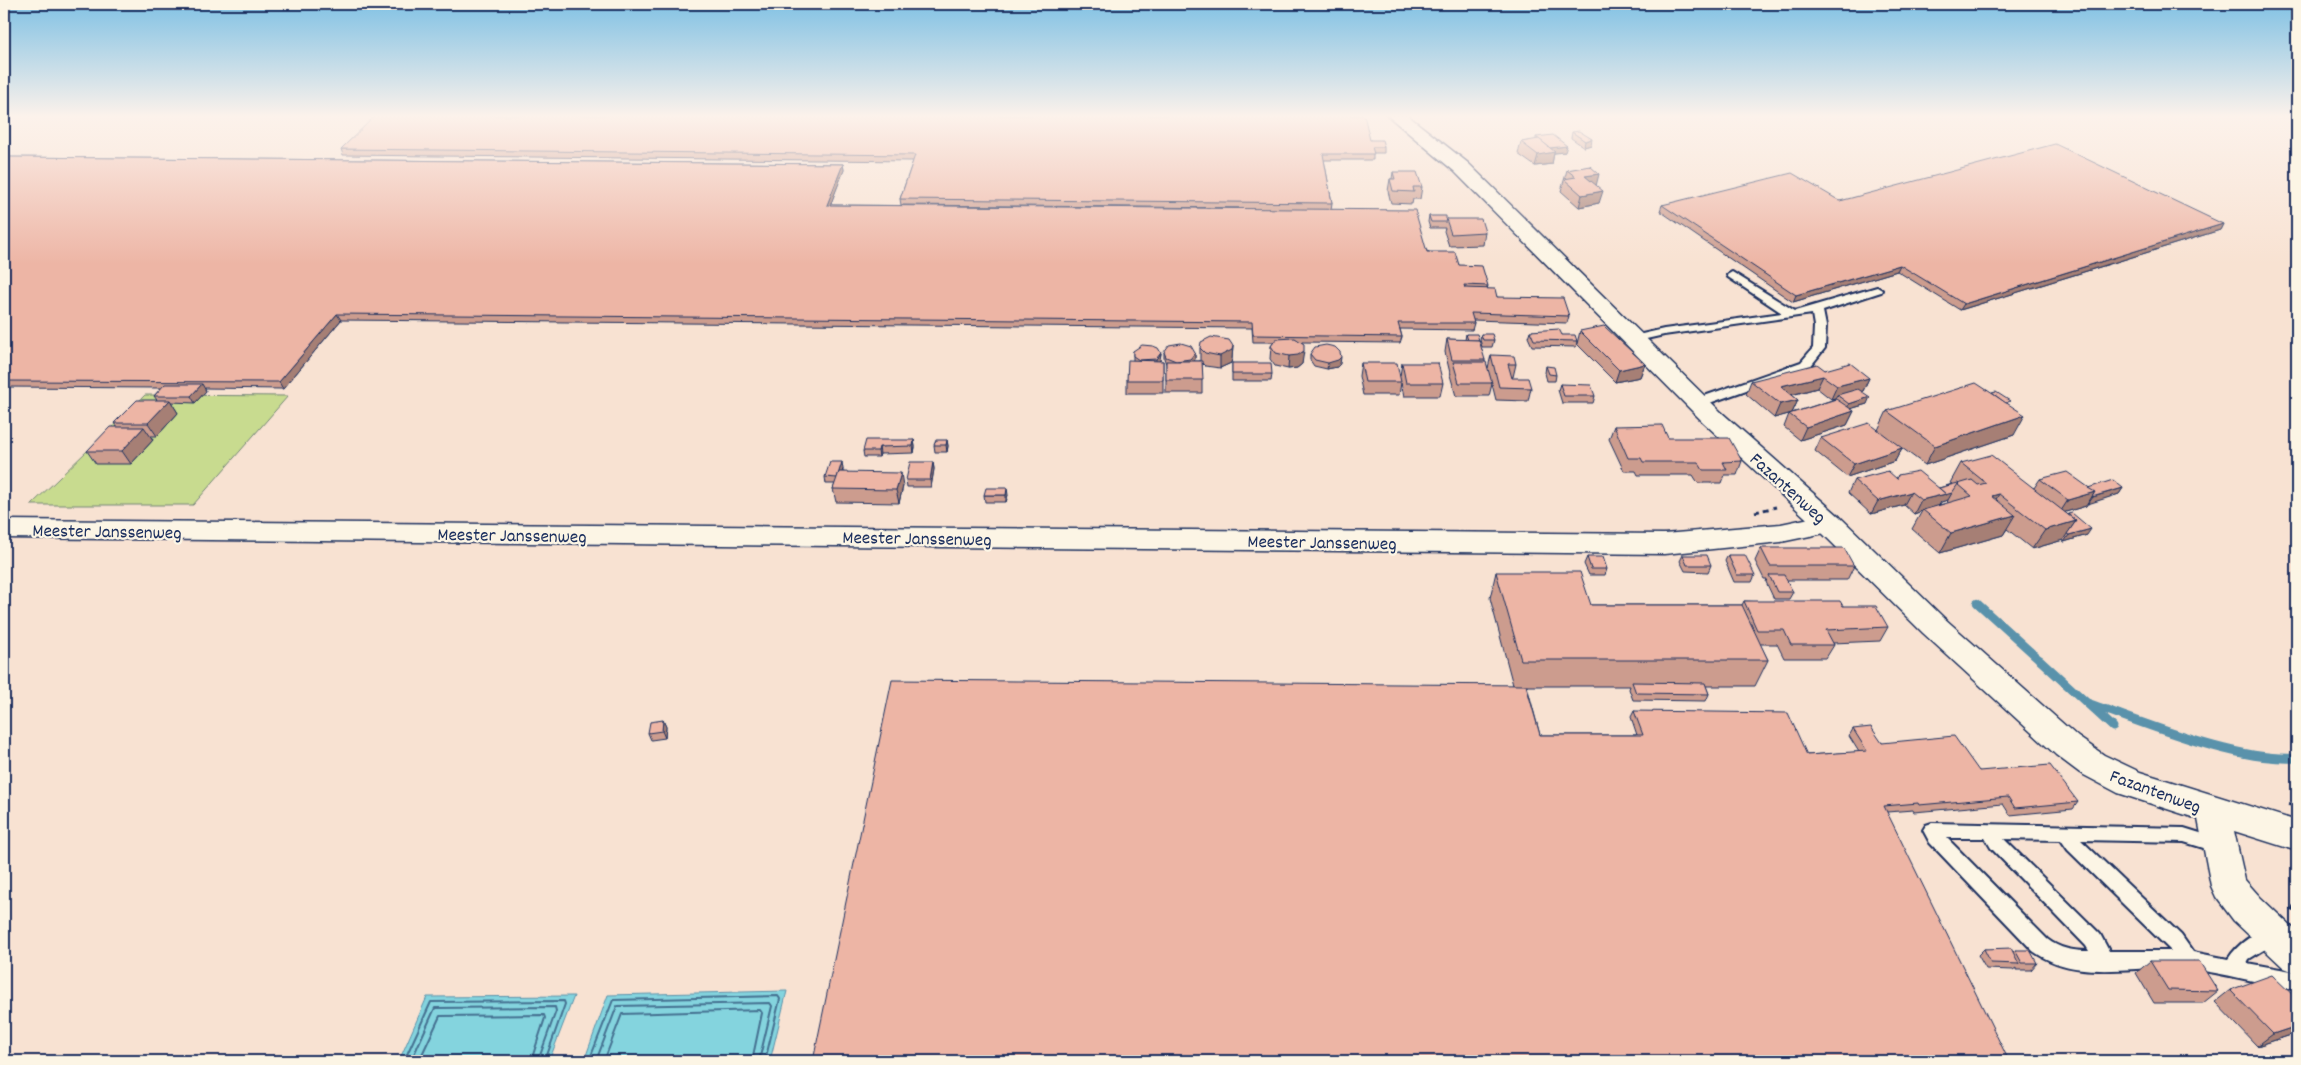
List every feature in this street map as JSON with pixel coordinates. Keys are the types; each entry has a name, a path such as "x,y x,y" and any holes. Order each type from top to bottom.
{"street":[{"name":"Fazantenweg","path":"1457,165 1697,403 1829,523 1933,626 2067,746 2092,764 2122,780 2213,811 2297,836"},
{"name":"Meester Janssenweg","path":"4,529 1664,544 1781,533 1829,523"},
{"path":"2213,811 2229,886 2247,909 2285,945"}],"lane":[{"path":"1732,274 1792,314"},
{"path":"1633,339 1664,332 1817,309 1876,290"},
{"path":"1697,403 1805,365 1819,348 1820,326 1817,309"},
{"path":"2220,846 2184,835 1932,830 1936,838 2040,945 2062,958 2104,961 2188,960 2297,981"},
{"path":"1990,831 1998,843 2093,940 2104,961"},
{"path":"2066,833 2074,844 2174,941 2188,960"},
{"path":"2233,969 2242,953 2285,945"}],"path":[{"path":"2280,801 2297,805"}],"green space":[{"path":"145,395 288,396 193,505 31,505"}],"water":[{"path":"787,991 770,1061 584,1061 608,995"},
{"path":"574,996 549,1061 399,1061 427,997"}],"building":[{"path":"4,165 843,165 827,205 1415,210 1427,252 1455,252 1459,265 1482,266 1488,286 1464,285 1465,288 1495,289 1497,297 1563,298 1569,316 1471,313 1474,323 1398,323 1402,337 1253,335 1252,322 337,314 279,382 4,381"},
{"path":"912,165 1325,165 1332,203 900,199"},
{"path":"1977,165 2098,165 2223,224 1964,304 1900,265 1796,295 1662,205 1792,173 1840,201"},
{"path":"1590,166 1599,174 1585,176 1603,191 1582,195 1564,179 1576,177 1567,170"},
{"path":"1393,172 1417,172 1422,187 1413,187 1414,192 1393,191 1390,179 1395,179"},
{"path":"1429,216 1446,216 1446,222 1431,222"},
{"path":"1446,219 1481,219 1485,232 1451,234"},
{"path":"1604,326 1645,364 1619,370 1580,331"},
{"path":"1559,329 1562,335 1575,335 1577,341 1534,340 1530,331"},
{"path":"1466,334 1477,334 1479,340 1468,340"},
{"path":"1481,334 1492,334 1494,340 1483,340"},
{"path":"1211,337 1229,340 1233,346 1232,350 1220,356 1205,353 1200,348 1201,342"},
{"path":"1295,338 1304,344 1304,351 1298,355 1289,356 1276,353 1271,346 1276,339"},
{"path":"1447,339 1479,340 1485,360 1452,360"},
{"path":"1181,343 1191,346 1195,353 1190,359 1176,361 1166,357 1164,352 1169,345"},
{"path":"1142,345 1158,348 1161,353 1156,359 1139,360 1133,356 1133,351"},
{"path":"1326,345 1335,347 1340,352 1341,357 1338,360 1328,363 1315,360 1310,354 1315,347"},
{"path":"1491,355 1514,356 1516,364 1508,364 1512,378 1528,378 1531,388 1499,387"},
{"path":"1128,360 1163,361 1163,380 1127,380"},
{"path":"1166,361 1202,361 1203,380 1166,380"},
{"path":"1453,362 1486,362 1492,383 1459,383"},
{"path":"1232,363 1271,363 1272,374 1232,374"},
{"path":"1361,363 1397,363 1401,382 1365,382"},
{"path":"1402,363 1438,363 1443,383 1406,383"},
{"path":"1850,363 1869,378 1837,386 1823,376 1781,386 1798,400 1780,404 1751,381 1817,364 1825,370"},
{"path":"1546,366 1554,367 1556,375 1549,374"},
{"path":"1976,383 2025,415 1935,446 1887,411"},
{"path":"165,384 202,384 191,396 154,396"},
{"path":"1560,384 1591,385 1595,396 1564,396"},
{"path":"1858,389 1870,397 1849,404 1837,395"},
{"path":"1996,392 2010,401 2006,403 1992,393"},
{"path":"1836,399 1854,411 1806,427 1789,414"},
{"path":"137,400 170,400 148,423 114,423"},
{"path":"1869,423 1902,448 1854,464 1821,438"},
{"path":"1662,425 1668,438 1729,438 1742,461 1723,462 1727,470 1703,470 1698,462 1643,462 1641,458 1628,458 1614,426"},
{"path":"110,427 144,427 122,451 87,451"},
{"path":"866,440 914,440 913,446 879,447 878,451 863,451"},
{"path":"936,440 947,440 946,445 934,445"},
{"path":"1991,455 2076,521 2045,530 1999,494 1992,496 2015,515 1951,533 1923,510 1972,496 1958,484 1972,480 1978,485 1986,483 1961,463"},
{"path":"830,462 842,462 837,478 825,477"},
{"path":"910,462 933,462 930,480 906,480"},
{"path":"1888,471 1897,479 1898,475 1918,471 1946,494 1921,500 1911,492 1878,501 1854,480"},
{"path":"839,472 901,473 896,490 833,489"},
{"path":"2067,472 2095,492 2068,500 2040,479"},
{"path":"2113,480 2123,488 2092,497 2095,492 2088,488"},
{"path":"1958,483 1952,493 1945,495 1939,488"},
{"path":"986,488 1007,488 1006,495 984,495"},
{"path":"2072,513 2091,529 2067,534 2076,521 2068,514"},
{"path":"1761,548 1844,548 1854,566 1770,566"},
{"path":"1683,555 1707,555 1711,565 1687,565"},
{"path":"1728,555 1745,555 1755,575 1737,575"},
{"path":"1587,557 1603,557 1607,569 1591,569"},
{"path":"1496,572 1580,572 1591,605 1742,605 1768,660 1521,660"},
{"path":"1769,575 1784,575 1793,592 1777,592"},
{"path":"1744,601 1840,601 1843,606 1876,606 1888,627 1826,630 1834,645 1791,645 1784,630 1757,630"},
{"path":"892,680 1526,685 1540,735 1643,735 1634,711 1788,713 1807,755 1867,751 1853,729 1871,727 1882,743 1954,736 1979,771 2050,765 2078,802 2015,808 2008,797 1919,805 1918,803 1884,806 2009,1061 813,1061"},
{"path":"1632,682 1705,683 1709,694 1636,693"},
{"path":"663,720 662,731 648,733 650,722"},
{"path":"2011,948 2019,964 1991,963 1984,949"},
{"path":"2015,950 2030,950 2037,963 2022,963"},
{"path":"2150,961 2199,961 2218,991 2168,990"},
{"path":"2272,975 2297,999 2297,1026 2273,1034 2230,990"},
{"path":"2264,1060 2297,1061 2265,1061"}],"waterway":[{"path":"1977,603 2041,661"},
{"path":"2040,660 2113,727"},
{"path":"2087,703 2219,748 2273,758 2297,758"}]}
